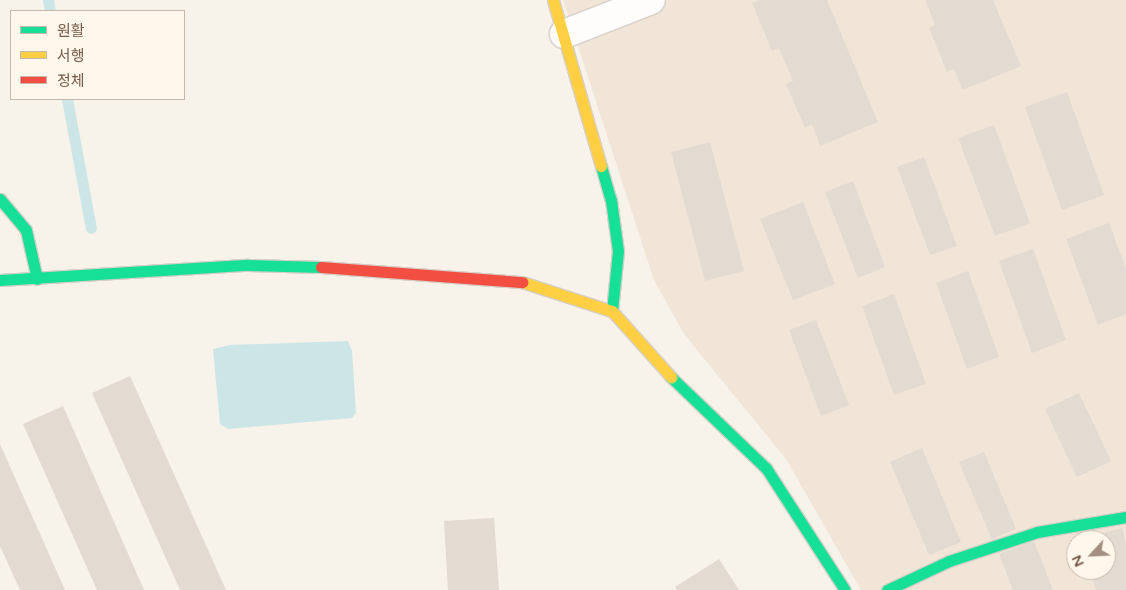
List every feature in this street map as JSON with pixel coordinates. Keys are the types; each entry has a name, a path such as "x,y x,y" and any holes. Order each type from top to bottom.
{"street":[{"path":"554,0 611,200 618,251 612,312"},
{"path":"564,34 651,0"},
{"path":"0,199 26,230 37,279"},
{"path":"0,280 248,265 357,268 517,280 612,312 670,376 766,468 845,590"},
{"path":"888,590 949,561 1037,532 1126,517"}],"shaded area":[{"path":"563,0 1126,0 1126,590 861,590 786,459 684,334 654,280"}],"water":[{"path":"348,341 352,351 356,413 352,418 228,429 220,424 213,349 230,345"}],"building":[{"path":"760,0 827,0 878,122 820,146 812,124 805,128 786,84 793,81 779,48 772,51 752,3"},
{"path":"925,0 993,0 1021,66 963,90 954,69 947,72 929,28 935,25"},
{"path":"1067,92 1104,195 1062,210 1025,107"},
{"path":"994,125 1030,223 995,236 958,138"},
{"path":"710,142 744,271 705,281 671,152"},
{"path":"924,157 957,246 930,255 897,167"},
{"path":"853,181 885,267 858,278 825,192"},
{"path":"803,202 835,284 793,300 760,219"},
{"path":"1109,223 1126,269 1126,314 1098,325 1066,239"},
{"path":"1033,249 1066,340 1032,353 999,261"},
{"path":"968,271 999,357 967,369 936,283"},
{"path":"894,294 926,384 894,395 862,306"},
{"path":"816,320 849,405 821,416 789,330"},
{"path":"130,376 226,590 180,590 92,393"},
{"path":"1079,393 1111,461 1077,477 1045,409"},
{"path":"63,406 144,590 97,590 23,424"},
{"path":"0,444 65,590 20,590 0,546"},
{"path":"922,448 961,542 929,555 890,462"},
{"path":"984,452 1016,529 992,539 959,462"},
{"path":"494,518 499,590 448,590 444,521"},
{"path":"1122,528 1126,545 1126,590 1096,590 1093,580 1116,580 1115,530"},
{"path":"1034,541 1053,590 1013,590 999,554"},
{"path":"719,559 739,590 677,590 675,587"}],"waterway":[{"path":"48,0 50,10"},
{"path":"67,100 91,228"}],"traffic: fast":[{"path":"601,166 611,200 618,251 612,311"},
{"path":"0,199 26,230 37,279"},
{"path":"0,280 248,265 321,267"},
{"path":"671,377 766,468 845,590"},
{"path":"887,590 949,561 1037,532 1126,517"}],"traffic: slow":[{"path":"553,0 601,166"},
{"path":"522,282 612,311 671,377"}],"traffic: jam":[{"path":"321,267 522,282"}]}
